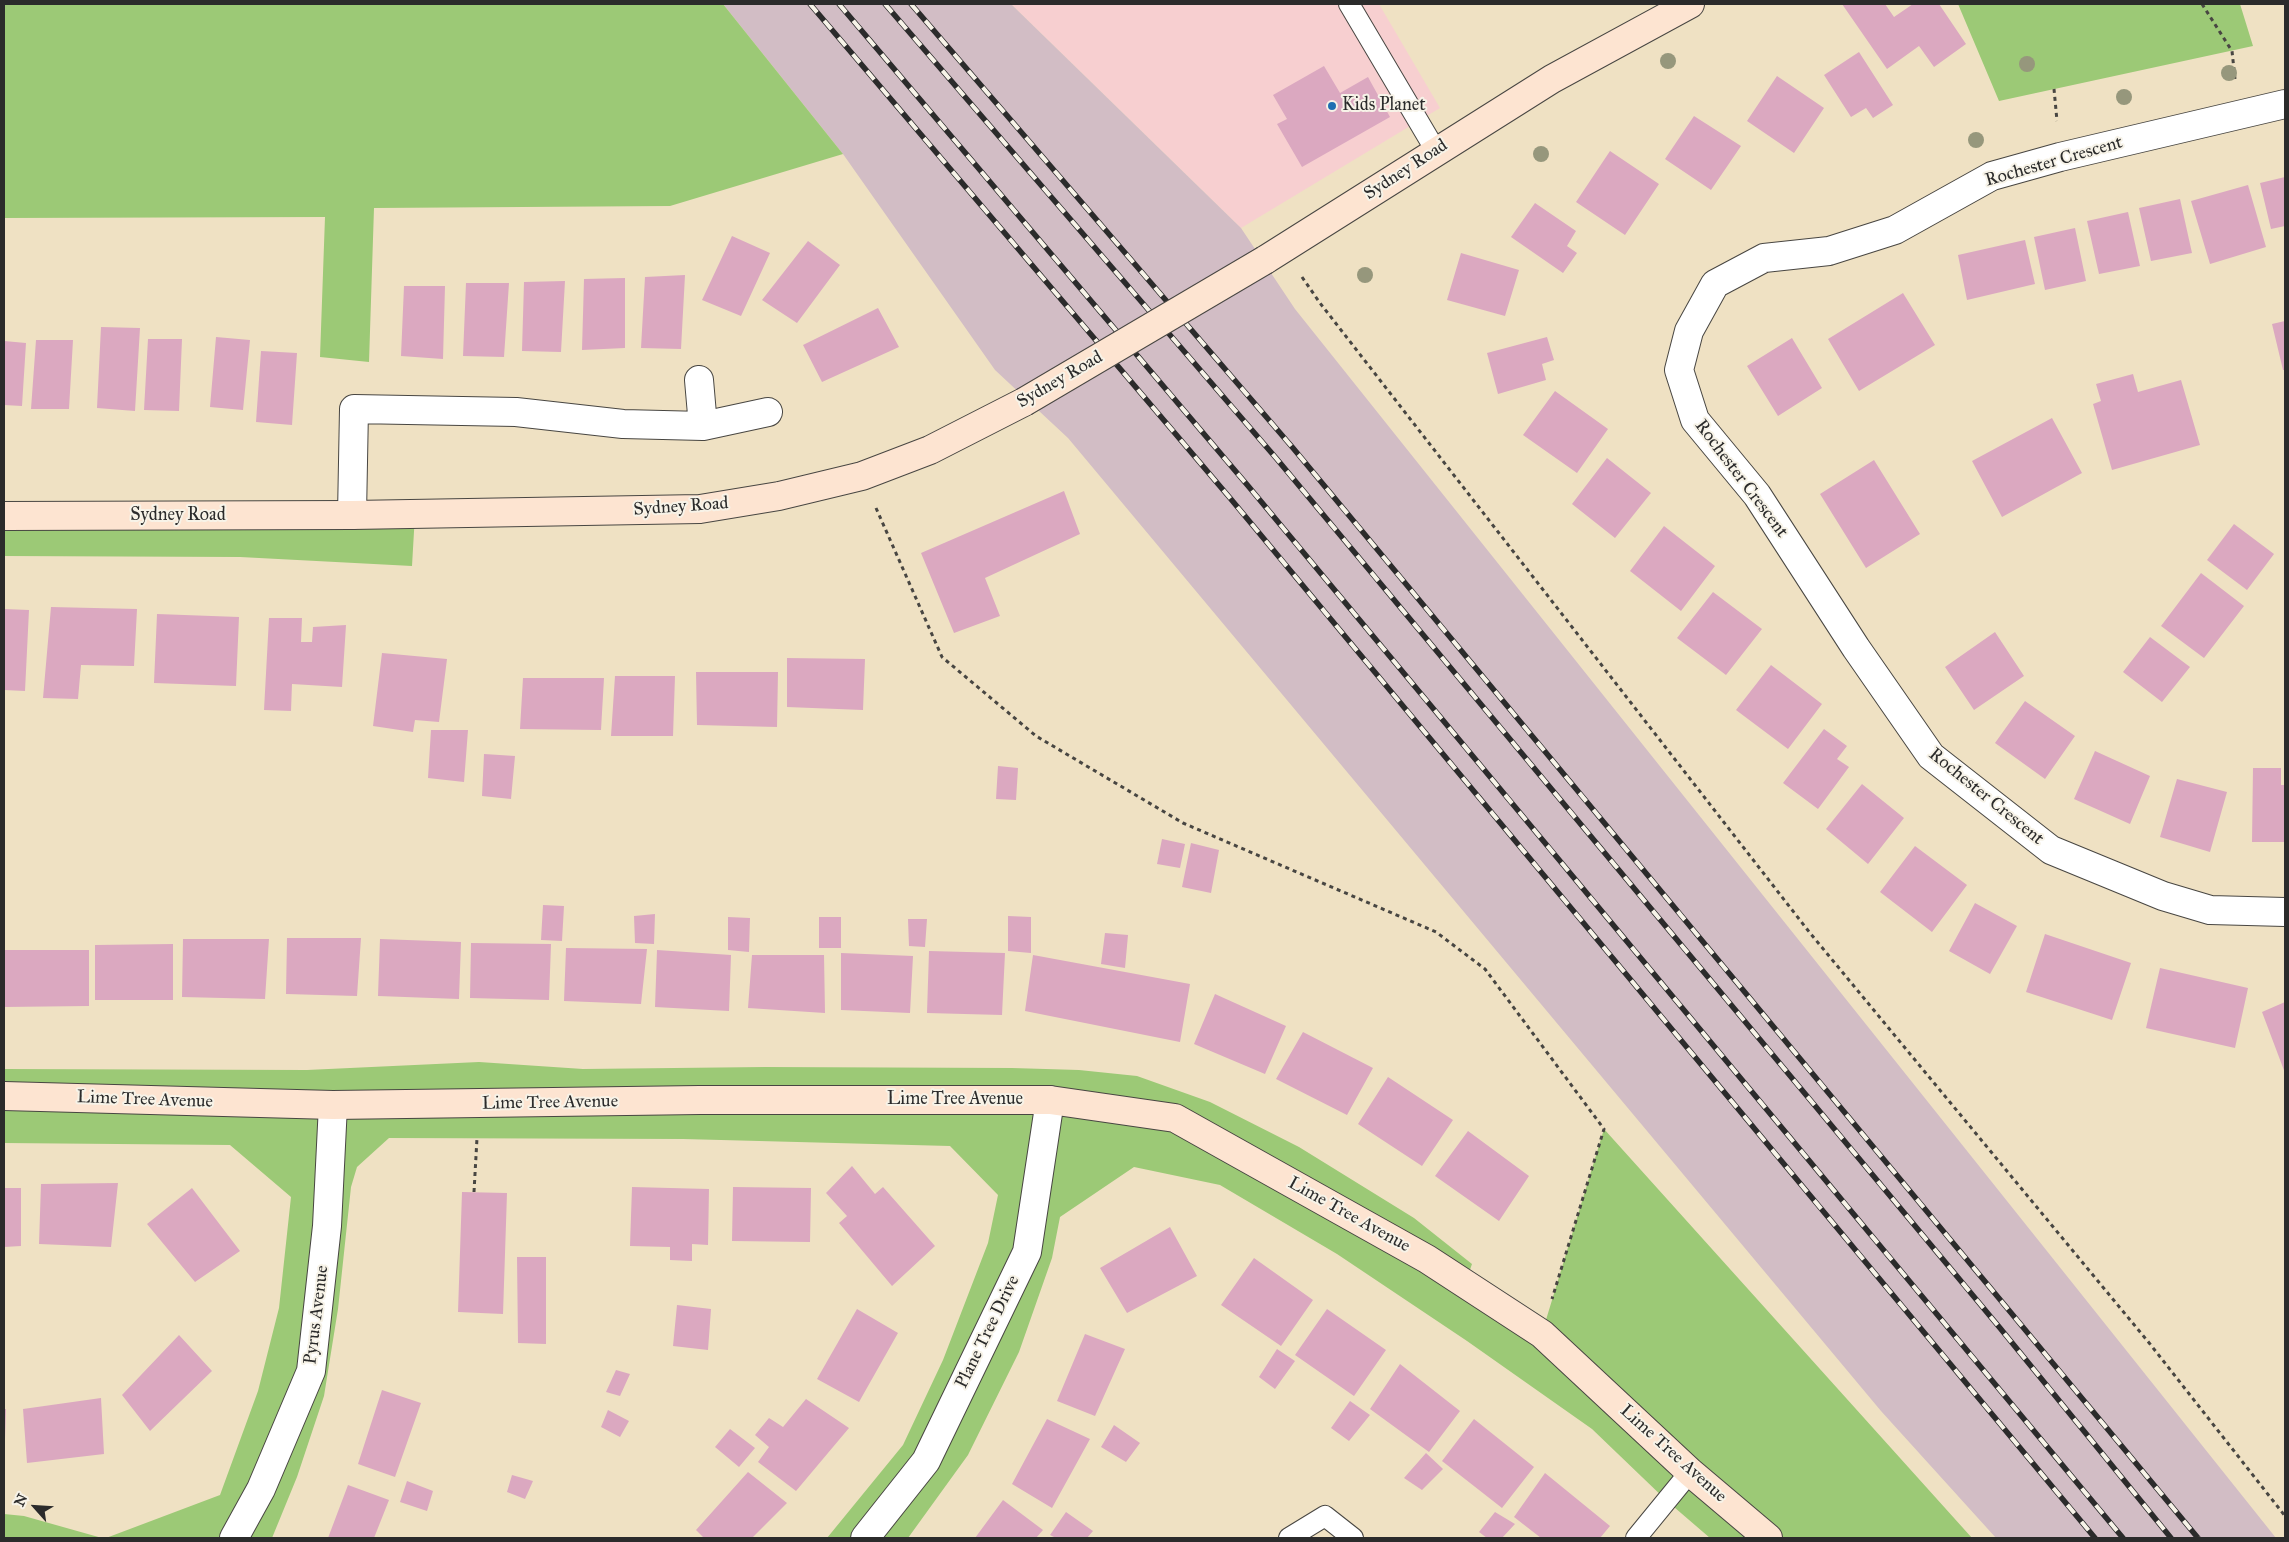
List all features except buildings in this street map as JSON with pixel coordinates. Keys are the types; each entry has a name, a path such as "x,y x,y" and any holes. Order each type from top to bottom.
{"street":[{"name":"Sydney Road","path":"4,516 352,516 700,509 779,496 862,476 930,450 1024,402 1265,260 1552,79 1690,4"},
{"name":"Rochester Crescent","path":"2285,104 2060,156 1992,176 1895,230 1829,251 1764,258 1715,284 1689,331 1679,370 1695,420 1757,495 1856,648 1931,756 2051,850 2163,896 2210,910 2285,912"},
{"path":"699,380 703,426"},
{"path":"352,516 354,409 516,412 623,424 703,426 768,412"},
{"name":"Lime Tree Avenue","path":"4,1096 332,1105 700,1100 1050,1100 1175,1118 1428,1259 1542,1334 1690,1472 1768,1538"},
{"name":"Plane Tree Drive","path":"865,1538 926,1461 1027,1252 1050,1100"},
{"name":"Pyrus Avenue","path":"234,1538 261,1489 311,1371 328,1226 332,1105"}],"lane":[{"path":"1349,4 1436,151"},
{"path":"1636,1538 1690,1472"},
{"path":"1289,1538 1325,1516 1352,1538"}],"path":[{"path":"2202,4 2232,50"},
{"path":"1300,274 1320,303 1810,933 2150,1344 2285,1516"},
{"path":"862,476 942,658 1036,736 1183,823 1436,932 1485,969 1604,1129 1542,1334"},
{"path":"474,1192 479,1104"}],"shaded area":[{"path":"723,4 1011,4 1241,228 1295,309 2276,1538 1996,1538 1881,1411 1068,438 995,370 843,154"},
{"path":"1011,4 1379,4 1440,108 1241,228"}],"green space":[{"path":"4,4 723,4 843,154 670,206 374,208 369,362 320,357 325,217 4,218"},
{"path":"1958,4 2240,4 2253,46 1999,101"},
{"path":"415,514 412,566 240,557 4,556 4,516"},
{"path":"479,1062 583,1069 765,1067 1012,1068 1079,1070 1137,1076 1210,1102 1299,1147 1414,1218 1472,1264 1465,1284 1542,1333 1604,1129 1972,1538 1710,1538 1667,1501 1592,1429 1467,1341 1337,1254 1220,1185 1134,1167 1060,1217 1052,1258 1019,1352 968,1455 908,1538 827,1538 903,1445 943,1360 988,1243 998,1195 950,1146 683,1139 389,1138 357,1167 351,1187 338,1309 324,1396 297,1477 272,1538 106,1538 220,1495 258,1391 279,1308 291,1197 230,1145 4,1143 4,1069 307,1070"},
{"path":"4,1514 24,1516 102,1538 4,1538"}],"railway":[{"path":"810,4 1230,498 2095,1538"},
{"path":"839,4 1249,487 2123,1538"},
{"path":"885,4 1276,458 2000,1328 2171,1538"},
{"path":"911,4 1293,448 2198,1538"}],"place":[{"name":"Kids Planet","path":"1332,106"}]}
